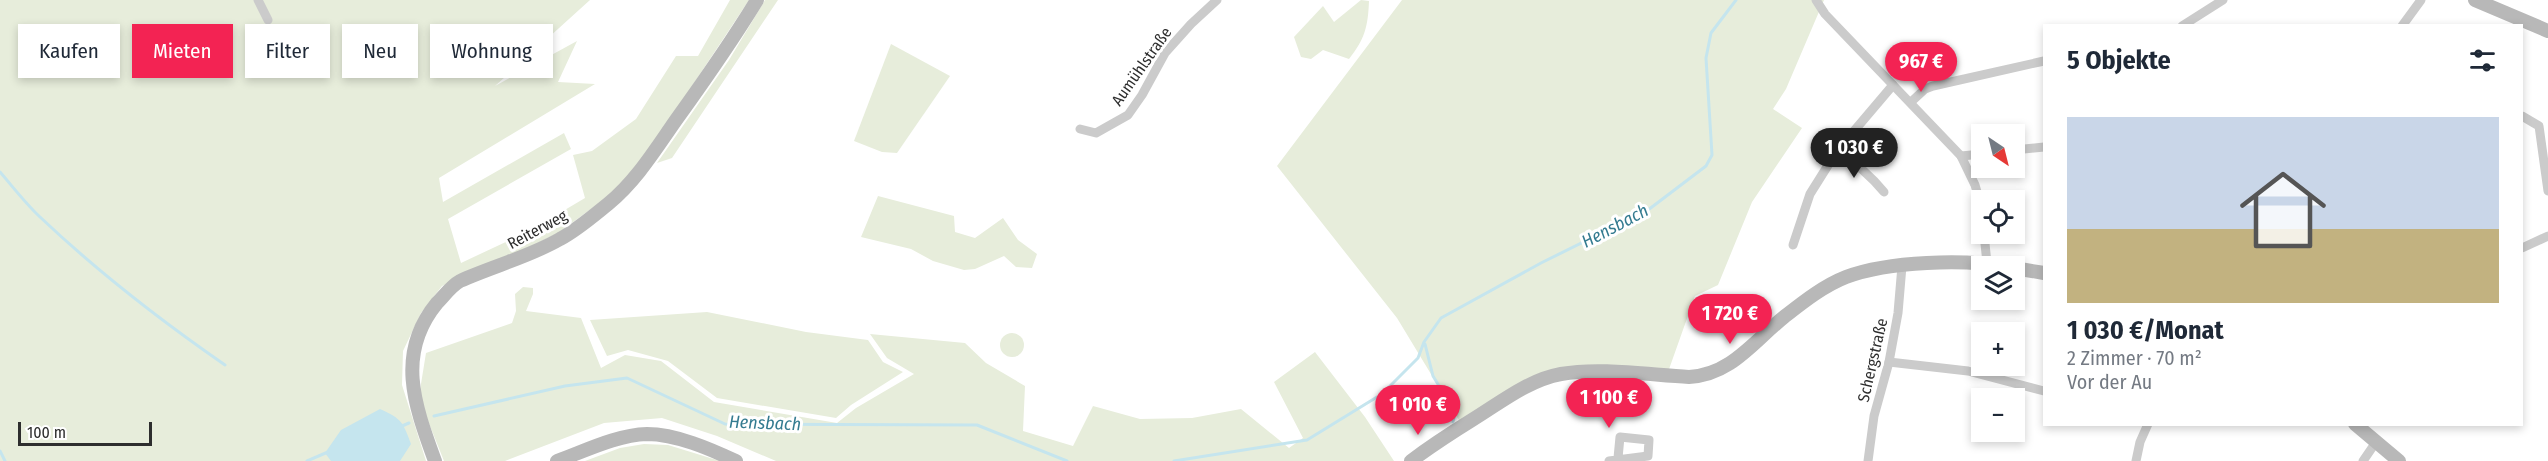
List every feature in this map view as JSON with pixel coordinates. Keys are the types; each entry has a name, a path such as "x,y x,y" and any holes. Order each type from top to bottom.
{"street":[{"path":"258,0 268,20"},
{"name":"Reiterweg","path":"435,461 418,413 411,376 411,362 429,313 458,282 561,239 609,204 636,177 736,35 757,0"},
{"name":"Aumühlstraße","path":"1080,129 1096,133 1128,115 1165,53 1217,0"},
{"path":"1816,0 1825,14 1961,156 1976,190"},
{"path":"2185,24 2223,0"},
{"path":"2403,24 2421,0"},
{"path":"2475,0 2548,31"},
{"path":"1911,102 1925,89 1933,86 2043,61"},
{"path":"1793,246 1810,194 1838,151 1893,85"},
{"path":"2523,117 2539,126 2548,191"},
{"path":"2025,149 2043,147"},
{"path":"1838,151 1872,177 1884,192"},
{"path":"1961,156 1971,155"},
{"path":"2523,248 2548,236"},
{"path":"1412,461 1443,438 1516,392 1539,381 1560,374 1588,371 1701,376 1736,361 1783,318 1822,290 1844,278 1862,272 1902,266 1971,264"},
{"name":"Schergstraße","path":"1868,461 1874,416 1898,313 1902,266"},
{"path":"2025,270 2043,273"},
{"path":"1888,362 1968,371 2043,391"},
{"path":"2357,426 2399,461"},
{"path":"2136,461 2146,427"},
{"path":"557,461 624,437 647,434 682,442 736,461"},
{"path":"2363,461 2376,442"}],"green space":[{"path":"0,0 590,0 553,33 553,24 430,24 430,78 504,78 495,86 510,78 553,78 553,54 577,41 558,82 595,84 439,178 443,202 564,133 571,149 448,219 461,263 531,230 585,198 573,155 592,151 636,119 676,56 698,56 730,0 749,0 637,169 602,201 558,233 442,286 421,313 403,351 402,385 426,461 0,461"},
{"path":"765,0 778,0 672,158 657,163 729,60"},
{"path":"1361,0 1369,1 1368,18 1359,45 1349,59 1323,50 1311,59 1301,57 1294,37 1323,6 1334,22"},
{"path":"1402,0 1824,0 1786,89 1773,109 1802,128 1752,202 1718,285 1695,296 1668,372 1543,374 1460,422 1397,318 1277,166"},
{"path":"891,44 950,76 897,153 882,152 854,141"},
{"path":"878,196 954,216 955,232 975,238 1003,218 1018,240 1037,254 1032,268 1016,267 1004,256 975,269 964,270 933,261 911,249 861,237"},
{"path":"523,287 533,288 526,311 581,318 601,368 625,355 661,361 714,402 837,423 856,408 914,374 887,358 870,334 965,343 986,363 1025,386 1023,431 1073,446 1093,406 1140,419 1192,418 1241,409 1289,448 1303,438 1274,382 1315,352 1365,417 1394,461 776,461 717,436 662,418 604,423 505,461 444,461 424,411 420,390 426,353 512,323 516,311 515,294"},
{"path":"707,312 806,332 868,340 883,362 903,372 851,405 836,418 717,398 668,361 628,350 607,356 590,320"},
{"path":"1012,333 1020,337 1024,345 1020,353 1012,357 1004,353 1000,345 1004,337"},
{"path":"644,444 668,445 720,461 585,461 620,448"}],"water":[{"path":"380,409 397,419 403,426 411,444 400,461 331,461 325,453 341,430"}],"waterway":[{"name":"Hensbach","path":"1387,389 1418,358 1424,342 1441,318 1541,263 1648,210 1706,166 1712,155 1706,58 1711,33 1736,0"},
{"path":"0,172 35,212 106,276 225,365"},
{"path":"1425,344 1433,376 1455,412 1453,422"},
{"name":"Hensbach","path":"434,416 565,386 627,378 725,424 977,425 1067,461"},
{"name":"Hensbach","path":"1174,461 1307,440 1377,397"},
{"name":"Hensbach","path":"402,426 409,423"},
{"path":"0,451 5,461"},
{"name":"Hensbach","path":"307,461 328,452"}]}
